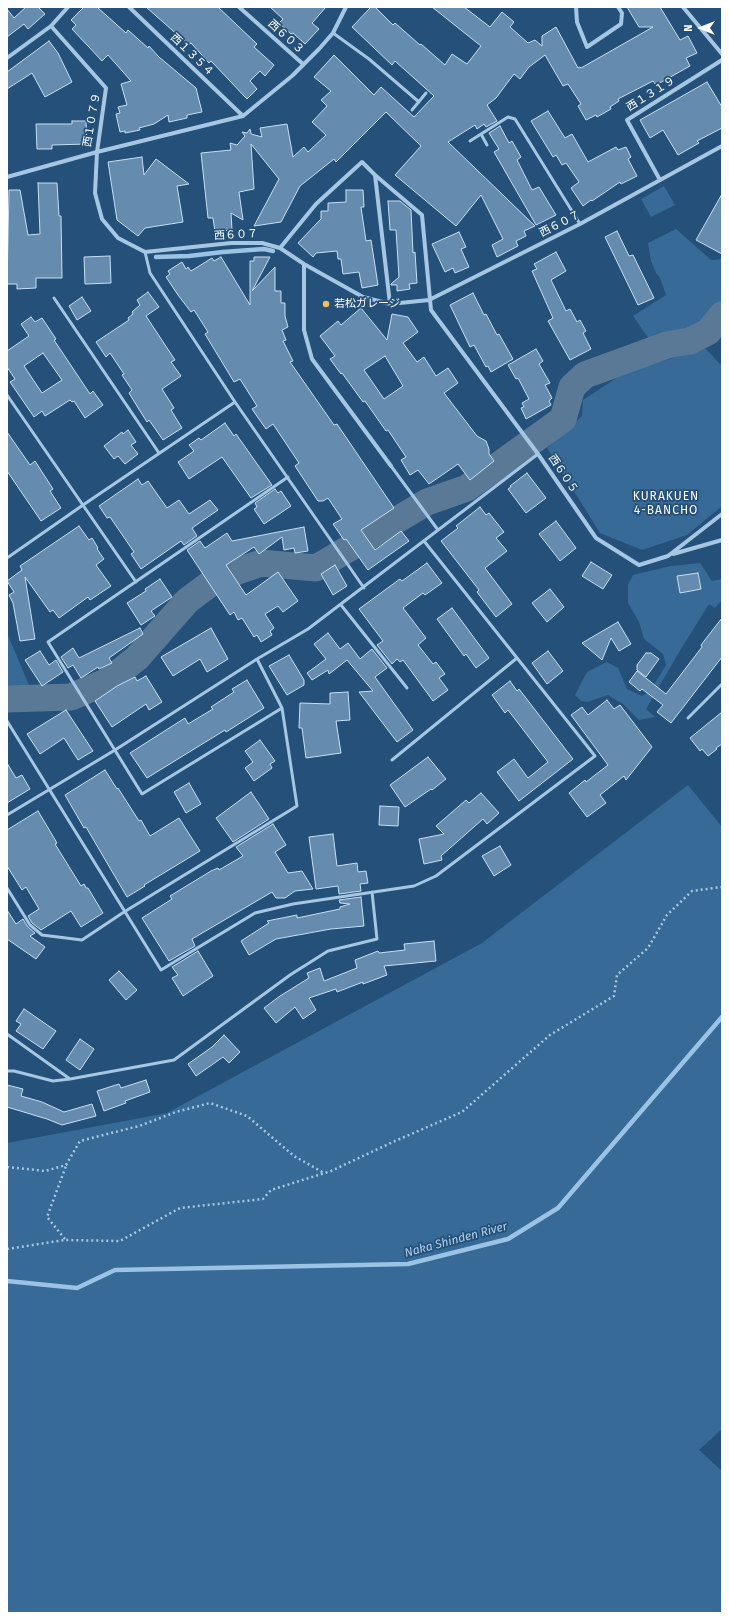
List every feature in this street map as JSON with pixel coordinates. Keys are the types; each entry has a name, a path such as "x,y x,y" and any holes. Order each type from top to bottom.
{"street":[{"path":"7,58 50,26 68,7"},
{"name":"西１３５４","path":"129,7 243,116"},
{"name":"西６０３","path":"239,7 303,64"},
{"path":"145,252 118,238 102,219 95,193 97,152 243,116 292,76 333,32 346,7"},
{"path":"576,7 577,22 587,47 621,24 622,14 618,7"},
{"path":"683,7 722,54"},
{"name":"西１０７９","path":"7,177 97,152 106,88 50,26"},
{"name":"西１３１９","path":"660,180 627,120 722,60"},
{"name":"西６０７","path":"145,252 231,243 262,243 280,248 304,264 363,297 390,304 429,300 580,224 722,146"},
{"name":"西６０５","path":"280,248 316,204 362,162 422,215 431,310 534,448 596,538 639,565 668,556 722,514"},
{"path":"375,175 390,304"},
{"path":"304,264 304,330 312,359 390,466"},
{"path":"668,556 722,540"}],"lane":[{"path":"333,32 369,59 419,102"},
{"path":"412,110 426,93"},
{"path":"470,141 508,117 515,119 580,224"},
{"path":"481,134 487,145"},
{"path":"145,252 150,272 235,402 364,588"},
{"path":"54,298 159,453"},
{"path":"7,395 136,582"},
{"path":"7,558 235,402"},
{"path":"7,814 115,750 257,659 308,629 364,588 538,454"},
{"path":"390,466 438,530"},
{"path":"282,708 142,794 48,642 288,477"},
{"path":"7,722 161,970 255,914 293,904 414,886 436,876 595,756 424,541"},
{"path":"341,605 407,688"},
{"path":"392,760 517,658"},
{"path":"7,888 30,925 42,936 82,940 124,912 297,806 282,708 257,659"},
{"path":"688,718 722,684"},
{"path":"7,1071 14,1071 53,1081 174,1060 290,975 328,951 377,939 372,892"},
{"path":"7,1034 70,1079"}],"path":[{"path":"7,1248 65,1240 120,1241 180,1208 263,1199 271,1190 325,1173 395,1140 462,1112 550,1035 614,996 617,975 648,948 667,915 692,891 722,887"},
{"path":"65,1240 47,1217 66,1165 80,1140 139,1126 176,1112 210,1103 246,1116 294,1156 325,1173"},
{"path":"7,1167 45,1171 66,1165"}],"shaded area":[{"path":"664,186 675,205 651,217 641,199"},
{"path":"676,229 711,260 722,259 722,306 707,326 653,345 633,316 666,295 660,278 651,261 648,243"},
{"path":"705,348 722,366 722,506 687,535 642,550 600,533 547,448 582,416 583,400 624,373"},
{"path":"700,563 712,581 722,579 722,600 715,608 709,604 646,709 655,717 639,720 623,704 608,695 587,702 581,701 575,695 587,672 607,662 618,668 627,689 642,696 651,690 666,665 663,654 644,639 639,622 628,603 628,585 633,575 671,566"},
{"path":"7,633 32,692 7,698"},
{"path":"688,785 722,827 722,1429 699,1450 722,1471 722,1613 7,1613 7,1143 167,1113 482,943"}],"building":[{"path":"26,7 38,7 45,14 28,29 24,24 7,37 7,9 14,18"},
{"path":"84,7 97,7 126,33 128,30 148,48 149,46 159,57 196,88 202,112 187,115 187,118 169,122 168,115 154,124 139,128 140,130 125,133 125,131 120,132 116,114 120,113 118,107 127,105 121,84 131,81 108,55 102,61 72,29 76,25 71,20"},
{"path":"146,7 218,7 257,44 254,47 274,65 265,76 260,71 250,81 257,89 247,99 211,61 209,63 191,43 189,45"},
{"path":"270,7 326,7 312,23 319,29 305,44 279,23 283,19"},
{"path":"371,7 375,7 393,25 395,23 445,65 452,54 467,64 481,46 432,7 464,7 490,27 502,12 514,22 510,27 528,43 535,40 542,46 542,36 556,27 578,68 581,68 653,27 639,27 627,7 660,7 680,40 688,36 697,53 686,58 690,66 656,85 653,81 618,99 619,101 610,107 611,109 597,117 596,115 586,120 578,106 581,104 568,84 563,86 545,55 529,67 520,79 514,74 496,98 487,105 497,121 486,127 484,124 477,129 475,125 448,142 535,226 524,231 526,236 516,241 518,246 497,257 492,245 503,239 481,195 456,226 395,175 421,146 386,112 336,162 334,159 300,186 281,222 254,226 279,179 251,144 254,189 239,192 243,220 231,213 232,230 215,232 213,218 208,218 201,153 231,150 230,143 237,145 245,136 242,132 247,133 250,129 251,134 262,137 260,128 287,124 293,157 304,147 308,152 326,135 312,122 327,106 321,100 331,91 314,77 334,55 374,95 381,87 414,117 434,96 395,61 392,65 352,27"},
{"path":"49,41 58,53 72,82 45,97 32,73 7,89 7,72"},
{"path":"707,82 722,107 722,128 697,141 699,143 678,155 663,130 650,138 640,120"},
{"path":"548,111 565,138 572,134 588,162 616,147 618,150 626,147 631,157 628,159 637,176 621,184 620,182 583,206 571,188 579,182 566,163 562,165 556,155 553,157 531,121"},
{"path":"72,121 86,121 87,144 52,145 52,149 37,149 36,124 72,124"},
{"path":"500,126 509,143 512,141 521,157 517,160 532,190 539,187 556,215 536,225 494,152 499,149 489,133"},
{"path":"142,157 144,175 156,159 189,184 177,186 183,222 145,228 138,236 117,220 108,162"},
{"path":"38,183 57,183 59,216 61,216 62,278 36,278 36,288 17,289 17,284 7,284 9,190 20,190 28,235 40,234"},
{"path":"346,190 363,190 364,207 361,207 366,241 371,240 378,285 362,288 359,272 343,274 341,259 338,259 337,251 316,253 313,257 298,243 321,219 321,211 328,211 328,203 346,202"},
{"path":"722,194 722,254 696,240"},
{"path":"388,201 400,201 411,210 413,253 415,252 417,283 409,284 410,289 397,291 397,285 391,285 399,277 396,230 390,230"},
{"path":"617,231 629,256 633,255 654,298 638,305 605,237"},
{"path":"459,232 466,247 461,249 469,267 455,273 453,268 445,272 432,244"},
{"path":"556,252 566,271 551,280 566,311 570,309 577,322 580,320 586,331 583,333 591,349 570,360 548,321 553,318 532,271 537,269 534,264"},
{"path":"110,256 111,283 85,284 84,257"},
{"path":"221,257 250,305 250,261 254,261 254,257 270,257 252,291 275,267 275,291 281,291 281,303 285,303 285,316 288,327 282,330 286,340 283,341 293,361 290,362 334,425 337,424 394,508 361,530 375,550 401,531 409,541 368,570 346,539 344,540 333,524 342,519 328,498 323,501 318,501 295,466 299,463 273,424 266,429 252,409 257,406 240,379 234,382 205,334 208,332 194,310 191,312 166,277 170,274 168,271 182,262 186,269 188,267 191,271 212,258 214,261"},
{"path":"148,292 159,307 146,316 175,360 171,362 181,376 162,389 174,408 171,410 182,428 163,440 149,420 147,422 129,393 132,390 122,375 124,374 110,353 106,357 96,342 129,320 128,318 133,314 132,312 140,305 137,300"},
{"path":"473,293 484,315 486,314 497,335 499,334 513,359 491,372 488,366 486,367 474,345 470,347 450,305"},
{"path":"82,297 91,311 77,320 69,306"},
{"path":"361,308 387,340 392,314 408,317 418,332 403,343 417,362 424,357 436,376 448,368 458,383 444,393 477,436 486,441 489,454 494,461 470,480 458,464 429,484 418,470 410,475 401,460 406,457 388,430 386,431 365,401 363,402 330,359 335,356 320,336 338,321 341,325","holes":["385,356 403,386 384,399 364,370"]},
{"path":"31,317 35,322 42,318 56,339 54,340 90,394 93,391 103,405 85,418 74,401 72,402 70,400 45,416 42,411 34,417 10,382 15,379 7,367 7,351 29,336 21,324","holes":["43,353 62,380 42,393 24,366"]},
{"path":"536,349 543,361 539,364 550,383 545,385 552,398 549,401 551,405 526,419 521,408 524,407 522,403 529,399 518,378 516,379 508,365"},
{"path":"225,423 234,436 236,434 272,485 251,498 222,457 189,479 178,462 194,451 189,445 199,438 201,440"},
{"path":"128,430 136,442 131,445 138,454 125,464 118,456 114,459 104,446 122,432 123,434"},
{"path":"7,432 30,465 35,461 53,489 50,491 61,508 41,521 7,471"},
{"path":"527,473 546,498 526,513 508,489"},
{"path":"138,479 142,485 148,481 167,508 179,500 189,514 210,500 218,510 192,528 197,536 184,545 181,541 141,569 131,554 134,552 110,517 107,518 99,506"},
{"path":"275,489 278,493 281,491 291,506 264,524 254,509 257,507 255,503"},
{"path":"480,507 486,515 489,513 504,532 496,538 507,551 485,568 512,604 496,617 477,592 479,590 441,541 458,528 456,526"},
{"path":"556,521 576,548 560,561 539,534"},
{"path":"79,526 89,540 92,538 104,559 96,565 111,586 90,600 88,597 59,618 53,610 50,612 25,577 35,639 20,641 13,603 9,595 14,592 7,581 22,570 20,566"},
{"path":"304,527 308,551 295,553 294,548 284,550 282,537 259,554 254,547 226,565 246,595 278,572 298,601 283,612 278,606 265,614 274,628 270,631 272,635 261,642 257,635 254,637 242,618 238,620 234,612 230,615 187,550 200,541 205,548 227,533 232,541"},
{"path":"591,562 612,575 603,589 582,576"},
{"path":"427,563 442,583 425,595 423,593 403,608 426,638 418,645 433,664 436,662 445,674 439,678 448,690 433,701 403,660 400,662 397,659 392,664 377,645 383,641 359,609 400,579 402,581"},
{"path":"335,565 347,586 333,595 321,574"},
{"path":"698,573 701,589 680,593 677,576"},
{"path":"160,579 172,597 151,611 155,616 141,625 127,603 146,591 145,589"},
{"path":"550,589 564,607 547,622 532,603"},
{"path":"452,608 489,658 476,668 466,654 464,656 437,619"},
{"path":"722,618 722,657 671,723 657,712 663,705 642,689 640,691 629,682 637,671 666,694"},
{"path":"618,622 631,644 619,651 611,638 602,660 582,643"},
{"path":"140,628 143,634 109,658 112,663 99,669 98,667 81,678 73,665 68,668 61,657 73,648 79,658"},
{"path":"211,628 228,659 207,672 200,659 173,676 161,657"},
{"path":"328,633 340,649 348,643 360,659 372,649 387,668 375,677 413,730 397,742 359,692 373,691 347,660 329,674 328,670 312,680 307,673 326,659 314,644"},
{"path":"40,651 49,665 56,660 63,672 42,686 25,660"},
{"path":"548,651 563,671 547,684 532,663"},
{"path":"646,653 651,653 659,659 646,677 637,670 637,665"},
{"path":"289,655 304,680 304,685 287,695 269,666"},
{"path":"146,676 162,702 149,710 146,704 112,727 95,701 117,686 135,677 137,681"},
{"path":"247,680 264,708 147,778 130,753 185,718 188,724 213,709 211,707 234,692 232,689"},
{"path":"510,681 517,691 519,689 573,759 519,801 497,772 514,759 528,778 548,762 508,710 505,713 492,695"},
{"path":"348,692 350,720 336,721 341,753 306,758 302,728 299,728 300,703 330,704 330,693"},
{"path":"607,700 614,709 620,705 652,747 626,780 624,776 600,795 606,803 587,817 569,793 585,780 586,782 608,765 571,715 582,707 588,715"},
{"path":"66,710 93,751 78,760 64,738 40,754 27,734"},
{"path":"722,712 722,744 708,756 702,749 700,751 690,738"},
{"path":"260,740 275,761 270,764 272,768 254,781 245,768 253,762 245,751"},
{"path":"428,757 446,779 405,807 390,785"},
{"path":"7,763 16,778 22,775 30,789 7,803"},
{"path":"105,770 139,821 141,820 150,836 179,818 200,851 127,897 86,827 84,828 65,795"},
{"path":"189,783 201,804 186,813 174,792"},
{"path":"251,792 269,819 233,842 216,818"},
{"path":"481,793 499,813 487,824 483,819 441,856 442,860 424,864 419,839 444,834 436,826 466,800 469,803"},
{"path":"380,806 399,807 398,826 379,825"},
{"path":"38,811 57,843 55,844 81,886 84,884 86,888 88,888 103,913 81,927 71,911 41,930 32,923 28,916 39,909 26,887 22,890 7,866 7,830"},
{"path":"273,824 286,845 275,852 288,873 302,871 313,889 295,891 285,898 276,898 272,892 192,939 195,946 169,961 142,918 172,899 170,896 211,871 218,868 219,870 243,856 236,847"},
{"path":"333,834 337,866 357,863 358,872 366,871 368,883 360,884 361,891 339,894 338,886 316,889 309,837"},
{"path":"500,846 511,865 494,876 482,856"},
{"path":"361,897 364,926 331,929 276,939 249,955 241,941 269,923 267,921 297,915 297,918 340,909 340,907 350,904 340,903 339,900"},
{"path":"7,910 16,924 23,919 28,927 35,933 30,936 45,947 36,959 7,939"},
{"path":"434,941 436,961 384,966 387,975 337,992 336,989 309,998 316,1010 303,1019 295,1007 276,1023 264,1008 309,978 307,973 320,968 324,981 357,968 355,960 378,951 379,953 405,950 404,944"},
{"path":"198,951 213,976 183,996 172,978 178,975 172,967"},
{"path":"119,971 137,990 126,1000 109,980"},
{"path":"24,1009 56,1031 43,1049 16,1031 21,1024 16,1021"},
{"path":"224,1035 240,1052 229,1063 223,1057 196,1076 188,1064 212,1047"},
{"path":"80,1039 94,1049 80,1070 66,1060"},
{"path":"146,1080 150,1092 125,1101 126,1103 104,1111 97,1091 119,1084 121,1088"},
{"path":"7,1085 23,1089 21,1096 42,1102 64,1112 92,1104 96,1116 62,1125 7,1107"}],"waterway":[{"path":"156,257 189,256 264,249 273,251"},
{"path":"7,699 71,697 108,681 137,658 187,601 211,583 261,563 316,568 427,502 467,488 563,419 572,387 585,375 667,345 690,341 708,332 722,315"},
{"name":"Naka Shinden River","path":"7,1281 77,1288 115,1270 408,1264 508,1239 558,1208 722,1017"}],"place":[{"name":"若松ガレージ","path":"326,304"}],"district":[{"name":"KURAKUEN 4-BANCHO","path":"666,504"}]}
